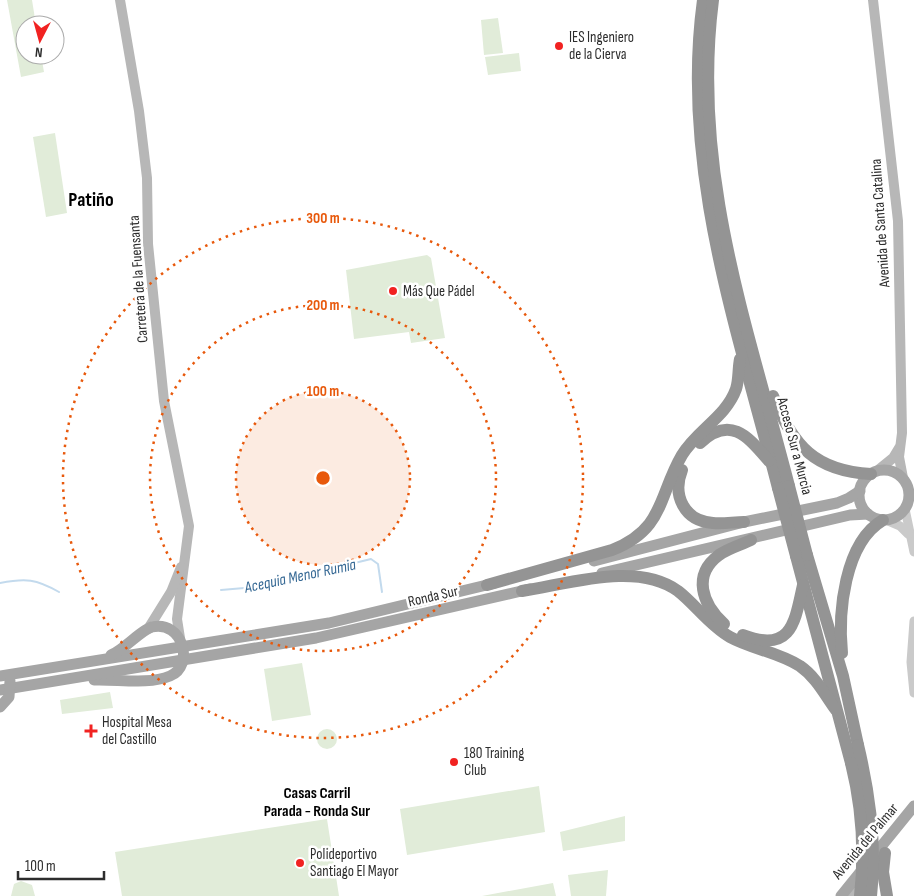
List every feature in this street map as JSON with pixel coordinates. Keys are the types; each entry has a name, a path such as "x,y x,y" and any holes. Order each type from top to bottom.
{"highway":[{"name":"Acceso Sur a Murcia","path":"703,0 697,73 700,148 707,198 734,297 761,378 784,487 801,555 842,676 867,784 872,820 874,859 871,896"},
{"name":"Acceso Sur a Murcia","path":"713,0 708,66 708,123 724,260"},
{"name":"Acceso Sur a Murcia","path":"734,297 742,352 772,464 784,487"},
{"path":"487,584 612,550 629,543 642,532 660,507 683,454 730,401 737,385 742,352"},
{"path":"761,378 771,392 786,425 812,456 835,469 874,472"},
{"path":"744,522 712,523 698,520 688,512 680,502 678,492 680,476 685,465 694,450 708,436 728,430 746,436 772,464"},
{"path":"842,676 840,622 848,578 861,543 868,531 885,520"},
{"path":"751,540 719,555 704,572 702,583 704,596 709,608 724,624 737,632 756,639 770,640 781,637 791,628 796,619 803,585"},
{"name":"Acceso Sur a Murcia","path":"801,555 803,585 858,793 862,834 860,896"},
{"path":"522,591 616,576 636,575 655,579 678,591 715,627 730,637 781,656 800,667 814,679 836,710"},
{"path":"881,857 887,896"}],"main road":[{"name":"Carretera de la Fuensanta","path":"120,0 139,111 147,178 148,253 164,400 189,526 187,555 177,619 181,643"},
{"name":"Avenida de Santa Catalina","path":"873,0 898,221 900,462 908,481"},
{"path":"874,472 893,458 901,445"},
{"path":"874,472 894,471 908,481 909,505 897,516 885,520"},
{"name":"Ronda Sur","path":"4,675 130,656 181,643 329,623 487,584 622,555 744,522 837,503 860,490 864,479 874,472"},
{"path":"860,490 861,503 868,514"},
{"name":"Ronda Sur","path":"5,689 129,674 184,661 316,638 751,540 850,515 868,514 885,520"},
{"name":"Carretera de la Fuensanta","path":"148,629 171,592 187,555"},
{"path":"99,660 128,646 148,629 165,627 176,632 181,643 184,661"},
{"path":"53,682 114,681 129,674 130,656 148,629"},
{"path":"0,707 9,697 5,689 4,675"},
{"name":"Avenida del Palmar","path":"881,857 914,806"},
{"name":"Avenida del Palmar","path":"843,894 881,857 914,818"}],"street":[{"path":"909,505 910,536 914,552"},
{"path":"885,520 900,526 910,536"},
{"path":"914,621 910,662 914,693"}],"green space":[{"path":"7,0 32,0 34,15 15,15 15,44"},
{"path":"498,18 503,53 484,55 481,20"},
{"path":"519,53 521,71 488,75 485,57"},
{"path":"19,65 43,65 44,72 21,77"},
{"path":"55,133 67,213 46,217 33,137"},
{"name":"Más Que Pádel","path":"427,255 431,258 445,338 411,343 409,332 354,339 346,270"},
{"path":"302,663 311,715 272,721 264,669"},
{"path":"110,692 113,708 62,714 60,700"},
{"path":"327,729 334,732 337,739 334,746 327,749 320,746 317,739 320,732"},
{"path":"539,786 545,832 407,855 400,809"},
{"path":"625,816 625,841 563,851 560,832"},
{"path":"327,819 339,896 122,896 115,852"},
{"path":"608,870 606,896 571,896 568,875"},
{"path":"21,881 32,885 35,896 11,896 14,884"},
{"path":"553,883 556,896 482,896"}],"waterway":[{"name":"Acequia Menor Rumia","path":"221,590 256,587 371,559 378,564 382,592"},
{"name":"Acequia Menor Rumia","path":"0,583 17,580 31,581 44,584 59,592"}],"place":[{"name":"IES Ingeniero de la Cierva","path":"559,46"},
{"name":"Más Que Pádel","path":"393,291"},
{"name":"Hospital Mesa del Castillo","path":"91,731"},
{"name":"180 Training Club","path":"454,762"},
{"name":"Polideportivo Santiago El Mayor","path":"300,863"}],"district":[{"name":"Patiño","path":"91,199"},
{"name":"Casas Carril Parada - Ronda Sur","path":"317,801"}]}
